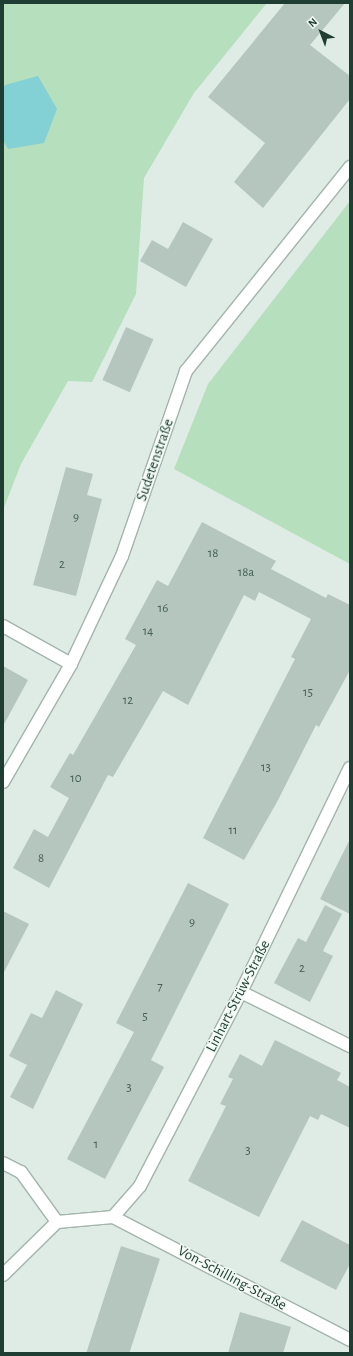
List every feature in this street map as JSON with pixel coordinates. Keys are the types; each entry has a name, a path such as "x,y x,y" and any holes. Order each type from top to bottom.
{"street":[{"name":"Sudetenstraße","path":"3,782 72,664 122,556 186,371 350,167"},
{"path":"3,626 72,664"},
{"name":"Linhart-Strüw-Straße","path":"113,1217 140,1186 241,992 350,768"},
{"path":"241,992 350,1046"},
{"path":"3,1163 21,1172 57,1222"},
{"path":"3,1275 57,1222 113,1217"},
{"name":"Von-Schilling-Straße","path":"113,1217 350,1340"}],"green space":[{"path":"3,3 267,3 194,93 144,178 136,294 92,382 68,381 21,464 3,510"},
{"path":"350,201 350,564 174,469 208,384"}],"water":[{"path":"38,76 57,109 44,143 8,149 3,140 3,89 5,85"}],"building":[{"path":"285,3 345,3 310,45 350,76 350,99 263,208 234,182 265,143 208,97"},
{"path":"183,222 213,239 186,287 140,261 152,240 168,249"},
{"path":"126,327 153,339 130,392 102,380"},
{"path":"66,467 93,474 87,495 102,499 76,596 33,585"},
{"path":"202,522 276,561 271,569 326,598 328,594 350,605 350,670 319,727 316,725 277,802 244,860 203,838 295,659 291,657 311,619 259,592 255,601 244,595 188,705 163,691 113,777 108,775 49,888 13,868 34,829 48,837 69,798 50,787 70,753 73,755 136,645 125,639 157,580 168,586"},
{"path":"3,666 28,680 3,726"},
{"path":"350,839 350,914 320,899"},
{"path":"188,883 229,904 151,1060 164,1067 105,1179 67,1159 134,1032 116,1023"},
{"path":"325,905 342,914 323,951 333,956 310,1002 274,983 298,938 306,942"},
{"path":"3,911 29,924 3,974"},
{"path":"56,990 83,1004 33,1109 10,1097 27,1065 9,1056 31,1013 42,1018"},
{"path":"275,1040 341,1073 337,1080 350,1087 350,1128 321,1114 318,1120 310,1116 259,1217 188,1181 226,1106 220,1104 233,1079 228,1077 240,1054 262,1066"},
{"path":"302,1220 350,1245 350,1264 336,1290 280,1261"},
{"path":"121,1246 160,1259 129,1353 86,1353"},
{"path":"240,1312 291,1327 283,1353 228,1353"}]}
